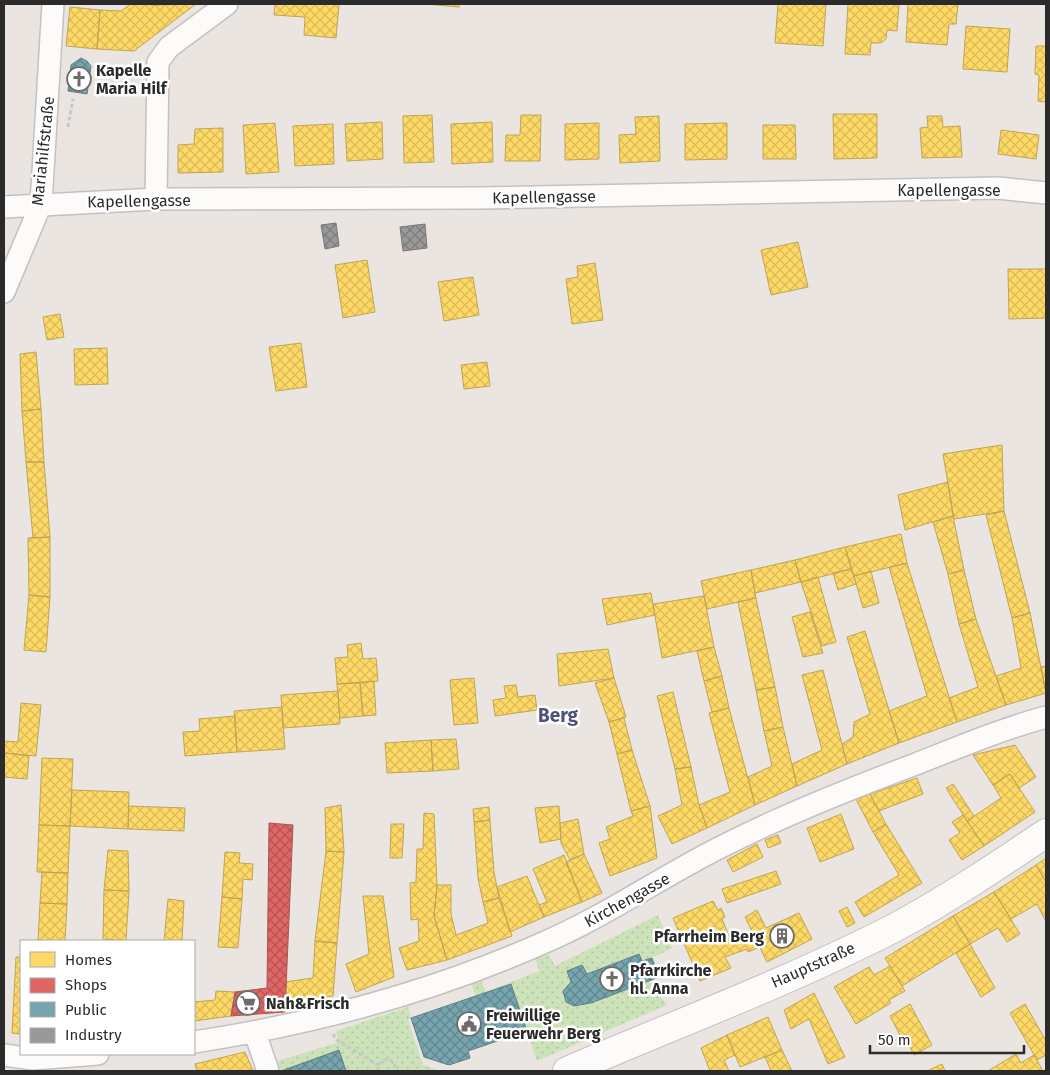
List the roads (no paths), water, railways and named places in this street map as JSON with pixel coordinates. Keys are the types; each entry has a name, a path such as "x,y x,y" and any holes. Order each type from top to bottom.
{"main road":[{"name":"Hauptstraße","path":"567,1071 826,960 896,926 977,880 1046,832"}],"street":[{"name":"Mariahilfstraße","path":"4,292 41,204 53,4"},
{"path":"156,199 158,62 169,47 227,4"},
{"name":"Kapellengasse","path":"4,207 156,199 478,198 998,188 1046,193"},
{"name":"Kirchengasse","path":"195,1042 255,1033 322,1018 418,990 542,944 610,911 717,849 841,792 1014,726 1046,717"},
{"path":"255,1033 268,1071"},
{"path":"4,1055 33,1059 85,1055"}],"place":[{"name":"Kapelle Maria Hilf","path":"79,79"},
{"name":"Pfarrheim Berg","path":"782,936"},
{"name":"Pfarrkirche hl. Anna","path":"612,979"},
{"name":"Nah&Frisch","path":"248,1003"},
{"name":"Freiwillige Feuerwehr Berg","path":"469,1024"}],"district":[{"name":"Berg","path":"558,715"}]}
